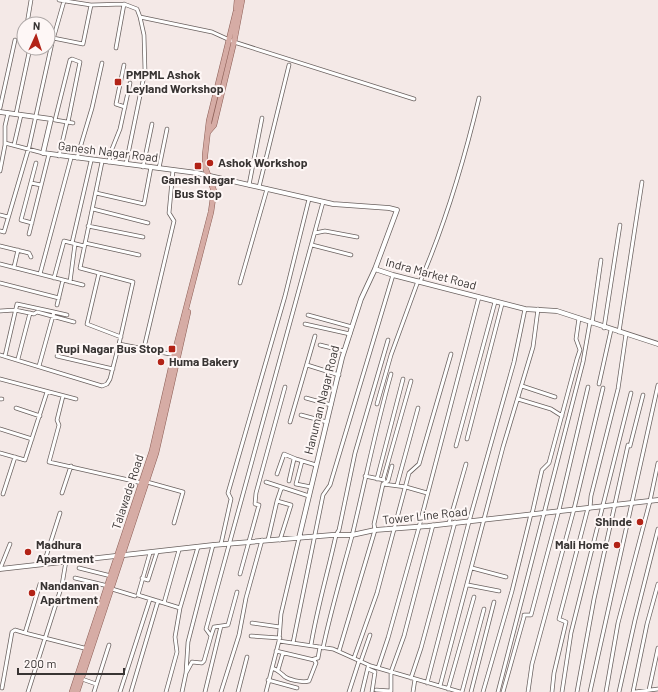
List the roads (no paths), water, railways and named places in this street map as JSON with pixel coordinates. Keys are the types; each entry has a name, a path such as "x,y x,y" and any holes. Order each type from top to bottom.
{"main road":[{"name":"Talawade Road","path":"72,692 89,650 155,449 213,199 214,191 205,167 209,121 228,38 236,11 237,0"},
{"name":"Talawade Road","path":"208,132 214,125 234,42 242,0"},
{"name":"Talawade Road","path":"110,587 111,576 120,556"},
{"name":"Talawade Road","path":"77,692 89,650"}],"street":[{"path":"28,16 31,0"},
{"path":"59,0 92,5 125,5 137,9 140,16 144,35 146,71 126,165"},
{"path":"56,39 82,44 94,0"},
{"path":"114,5 115,0"},
{"path":"116,48 127,0"},
{"path":"56,28 64,1"},
{"path":"140,16 212,32 234,42 414,99"},
{"path":"0,108 15,40"},
{"path":"14,145 29,56"},
{"path":"0,231 4,232 28,148 49,56"},
{"path":"43,153 70,60 72,59 80,62 68,122 59,156"},
{"path":"77,158 92,108 102,63"},
{"path":"124,65 116,104 125,107"},
{"path":"259,187 289,65"},
{"path":"109,163 125,107 130,83"},
{"path":"377,404 391,355 419,281 449,210 470,138 479,98"},
{"path":"0,112 73,123"},
{"path":"0,171 8,113"},
{"path":"249,185 262,118"},
{"path":"143,167 152,124"},
{"path":"159,168 167,129"},
{"name":"Ganesh Nagar Road","path":"5,143 43,153 71,158 152,167 209,176"},
{"path":"29,234 49,154"},
{"path":"40,274 71,158"},
{"path":"70,282 73,243 91,161"},
{"path":"0,355 102,386 107,384 119,344 133,282 80,268 102,162"},
{"path":"32,223 21,220 36,163"},
{"path":"96,193 143,204 152,167"},
{"path":"144,348 174,221 169,213 174,170"},
{"name":"Indra Market Road","path":"209,176 323,202 397,210 375,269 392,275 502,304 525,309 558,311 604,328 658,344"},
{"path":"619,332 642,182"},
{"path":"31,183 41,185"},
{"path":"240,283 267,189"},
{"path":"221,544 231,499 228,493 287,289 309,199"},
{"path":"211,636 206,629 323,202"},
{"path":"93,209 148,223"},
{"path":"0,215 8,217"},
{"path":"604,328 620,225"},
{"path":"88,226 143,237"},
{"path":"315,233 325,231 357,237"},
{"path":"54,278 64,241 139,255"},
{"path":"312,245 351,255"},
{"path":"0,246 31,254 31,256"},
{"path":"14,267 18,250"},
{"path":"498,692 583,362 601,260"},
{"path":"0,264 84,285"},
{"name":"Hanuman Nagar Road","path":"299,538 344,351 361,299 375,269"},
{"path":"98,273 87,324 120,337"},
{"path":"293,643 324,491 330,485 392,275"},
{"path":"57,304 63,280"},
{"path":"0,283 59,298"},
{"path":"378,668 388,638 419,527 479,297"},
{"path":"456,446 495,302"},
{"path":"5,356 17,304 20,303 74,322"},
{"path":"467,439 502,304"},
{"path":"426,683 514,362 525,309"},
{"path":"440,686 503,447 533,347 538,309"},
{"path":"0,311 15,310 30,313 37,312 67,315"},
{"path":"18,360 30,313"},
{"path":"39,366 53,314"},
{"path":"308,315 352,327"},
{"path":"483,692 512,591 542,470 549,463 580,350 576,339 579,318"},
{"path":"305,324 350,334"},
{"path":"599,384 611,330"},
{"path":"552,692 554,673 566,622 559,619 589,508 619,383 626,334"},
{"path":"290,422 315,336"},
{"path":"311,645 318,609 338,530 355,453 388,340"},
{"path":"119,344 144,348 176,356"},
{"path":"320,344 344,351"},
{"path":"354,658 377,593 410,470 418,464 451,354"},
{"path":"57,356 112,369"},
{"path":"307,365 339,375"},
{"path":"277,650 316,659 322,647 329,616 352,535 365,476 391,374"},
{"path":"0,379 76,399"},
{"path":"377,479 403,379"},
{"path":"339,651 375,530 374,524 383,482 411,381"},
{"path":"590,692 658,385"},
{"path":"522,386 555,397"},
{"path":"240,574 259,505 254,504 256,493 285,387"},
{"path":"503,692 524,616 531,615 560,510 588,387"},
{"path":"528,692 532,664 574,509 603,388"},
{"path":"0,453 26,460 47,392"},
{"path":"562,692 571,633 631,393"},
{"path":"577,692 594,599 616,505 628,445 630,446 643,394"},
{"path":"63,396 57,420 59,425 49,462 183,492 174,523"},
{"path":"306,398 331,405"},
{"path":"518,399 551,408 562,416"},
{"path":"16,408 40,416"},
{"path":"397,485 418,408"},
{"path":"301,415 327,422"},
{"path":"0,429 32,439"},
{"path":"276,474 282,454 316,465"},
{"path":"3,494 15,457"},
{"path":"289,481 294,458"},
{"path":"302,461 296,484 311,487"},
{"path":"606,692 618,623 650,501 658,463"},
{"path":"448,523 466,464"},
{"path":"62,493 71,466"},
{"path":"383,482 388,481 392,466"},
{"path":"365,476 427,493"},
{"path":"266,482 309,496"},
{"path":"268,540 277,501 281,489 284,488"},
{"name":"Tower Line Road","path":"0,569 262,540 352,535 375,530 419,527 658,500"},
{"path":"277,501 291,505 280,540"},
{"path":"44,564 60,513"},
{"path":"411,678 421,648 455,522"},
{"path":"376,690 390,691 391,672 404,636 433,525"},
{"path":"619,692 658,529"},
{"path":"266,692 277,650 281,614 299,538"},
{"path":"221,692 239,635 246,598 262,540"},
{"path":"0,569 10,544"},
{"path":"182,692 186,673 188,642 213,545"},
{"path":"166,692 177,652 175,637 180,608 196,547"},
{"path":"164,603 180,550"},
{"path":"150,552 138,595 180,608"},
{"path":"142,578 148,580 157,552"},
{"path":"28,692 62,585 66,561"},
{"path":"79,568 111,576"},
{"path":"472,568 506,577"},
{"path":"75,578 110,587 135,596"},
{"path":"25,633 40,584"},
{"path":"468,584 499,592"},
{"path":"656,690 634,692 647,624 658,584"},
{"path":"186,673 192,662 204,661 214,627 228,625 237,592"},
{"path":"448,689 474,597"},
{"path":"120,692 150,599"},
{"path":"131,692 158,601"},
{"path":"471,692 494,602"},
{"path":"368,667 378,668 461,692 484,609"},
{"path":"252,623 280,628"},
{"path":"205,692 221,626"},
{"path":"2,688 12,632 15,630 89,650"},
{"path":"349,692 370,635"},
{"path":"251,636 279,639 339,651 360,661 375,672 372,692"},
{"path":"94,692 109,645"},
{"path":"649,690 658,648"},
{"path":"272,668 278,670 284,676 306,682 310,680 316,663 314,660 283,653 277,650"},
{"path":"278,670 283,653"},
{"path":"238,692 247,657"},
{"path":"362,692 368,667"},
{"path":"82,678 96,684"},
{"path":"413,692 415,679"},
{"path":"268,680 297,688"}],"place":[{"name":"PMPML Ashok Leyland Workshop","path":"118,82"},
{"name":"Ashok Workshop","path":"210,163"},
{"name":"Ganesh Nagar Bus Stop","path":"198,166"},
{"name":"Rupi Nagar Bus Stop","path":"172,349"},
{"name":"Huma Bakery","path":"161,362"},
{"name":"Shinde","path":"640,522"},
{"name":"Mali Home","path":"617,545"},
{"name":"Madhura Apartment","path":"28,552"},
{"name":"Nandanvan Apartment","path":"32,593"}]}
